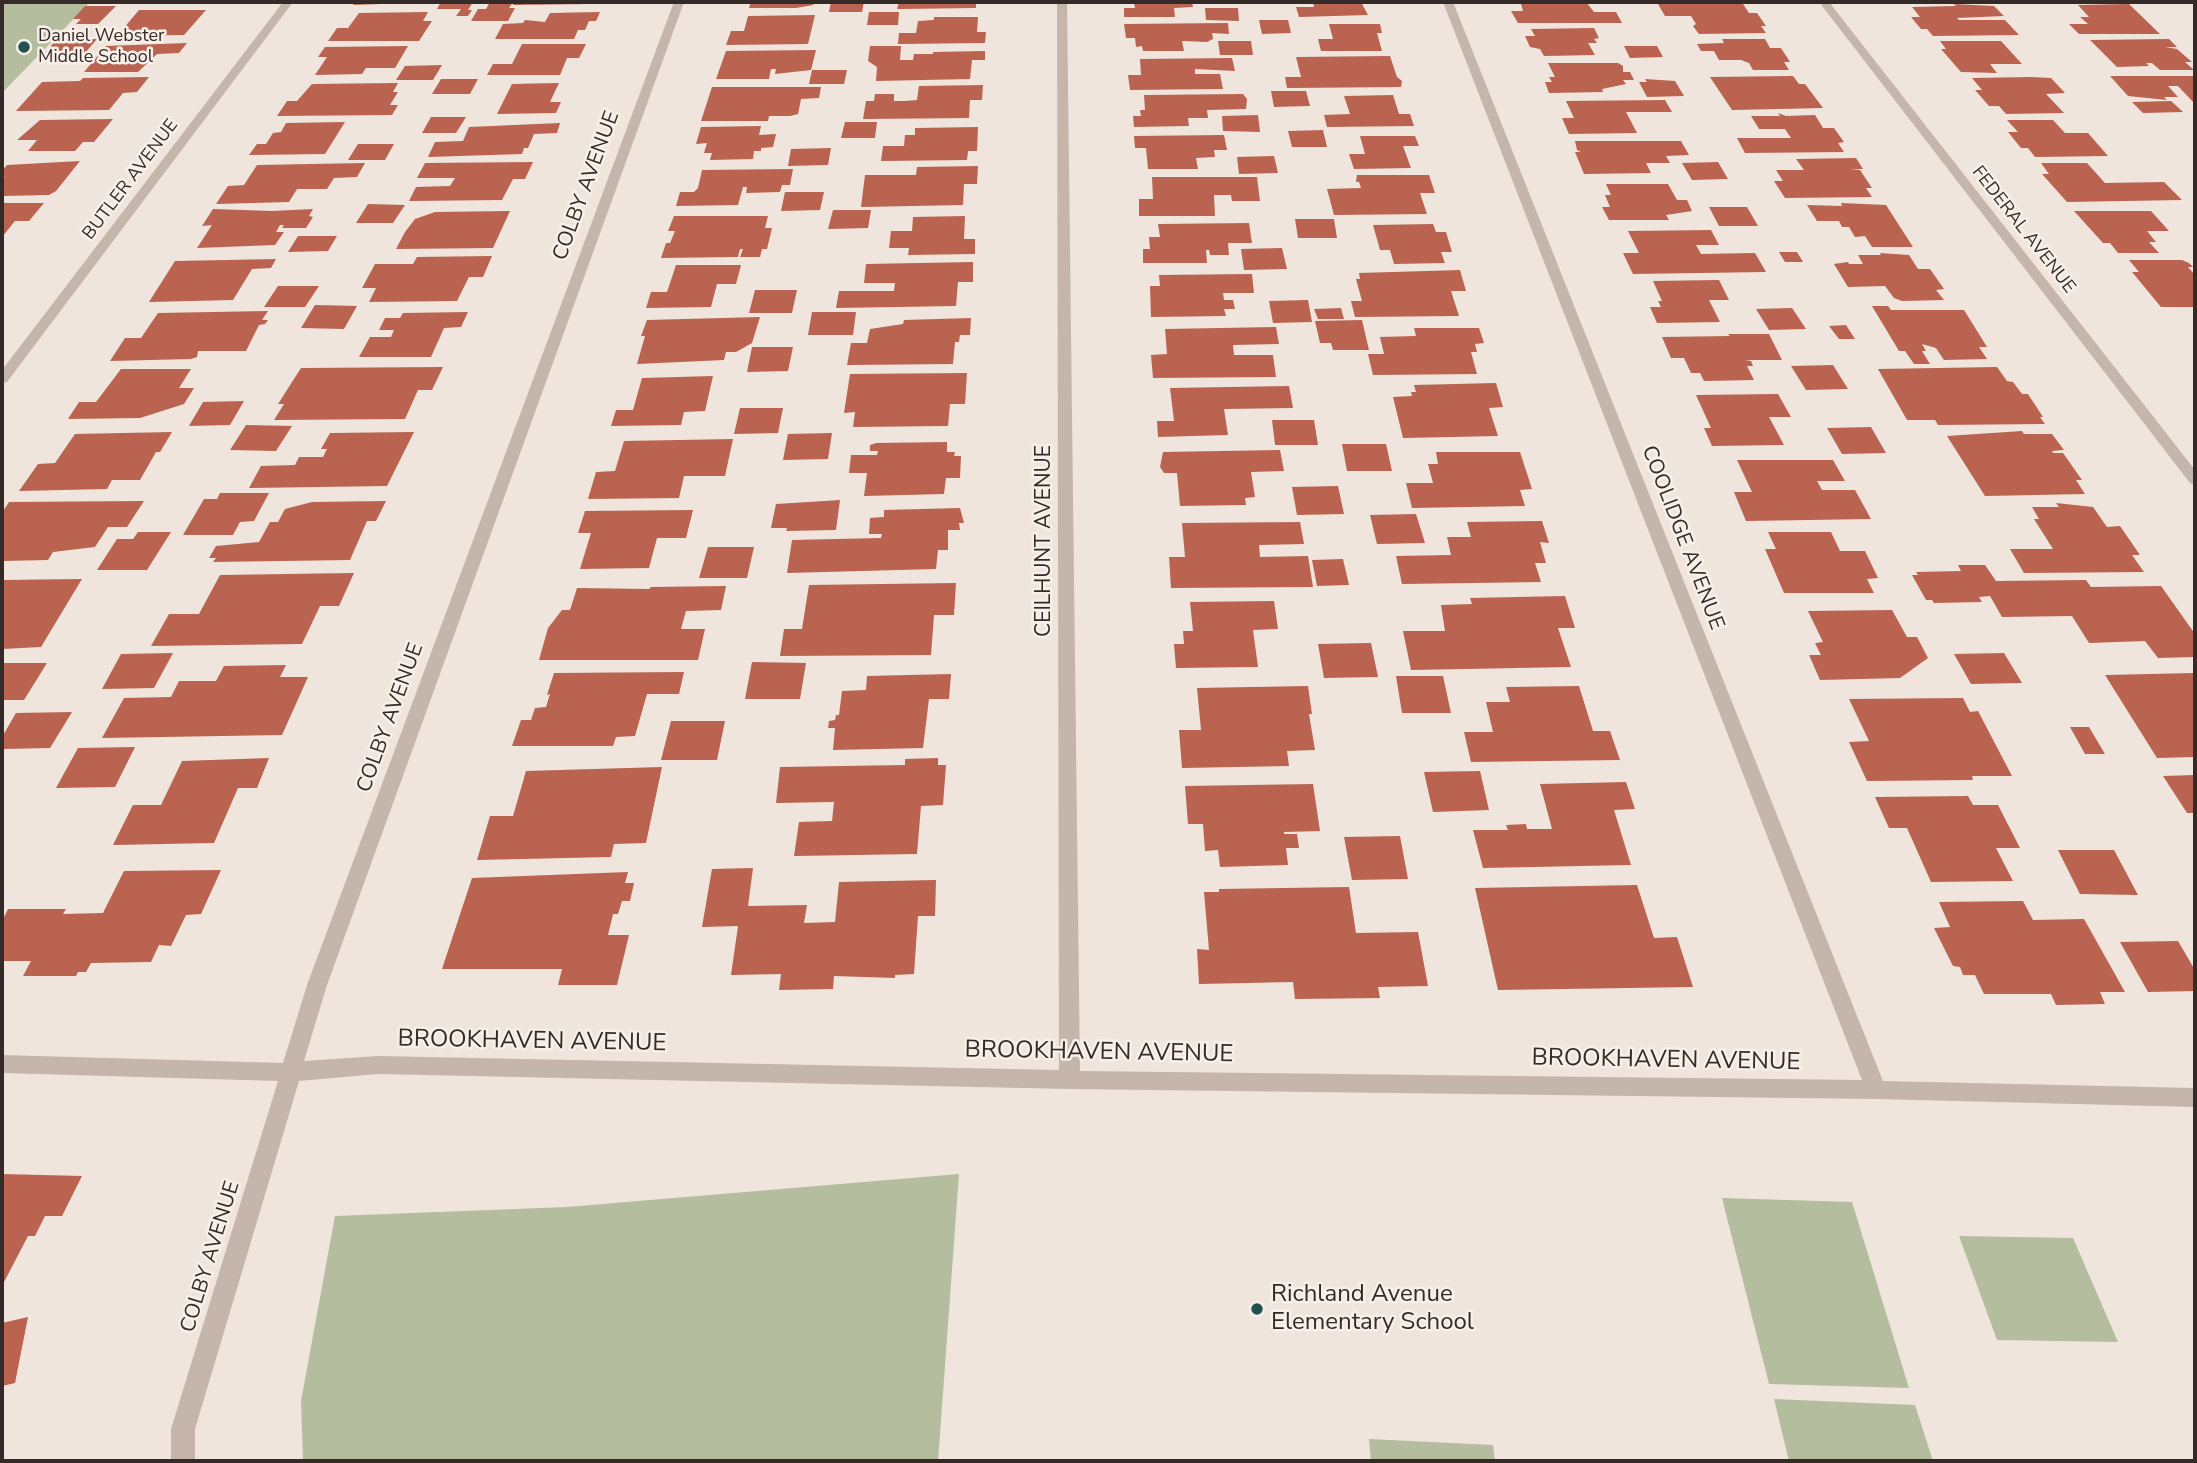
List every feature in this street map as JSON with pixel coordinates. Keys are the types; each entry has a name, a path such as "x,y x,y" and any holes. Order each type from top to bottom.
{"street":[{"name":"BUTLER AVENUE","path":"2,379 288,2"},
{"name":"COLBY AVENUE","path":"183,1461 183,1429 317,985 679,2"},
{"name":"CEILHUNT AVENUE","path":"1062,2 1070,1080"},
{"name":"COOLIDGE AVENUE","path":"1448,2 1877,1090"},
{"name":"FEDERAL AVENUE","path":"1824,2 2195,480"},
{"name":"BROOKHAVEN AVENUE","path":"2,1064 289,1072 378,1065 1070,1080 1877,1090 2195,1098"}],"green space":[{"name":"Daniel Webster Middle School","path":"2,2 90,2 2,93"},
{"path":"959,1174 938,1461 303,1461 301,1401 335,1216 567,1207"},
{"path":"1722,1198 1852,1202 1909,1388 1769,1384"},
{"path":"1959,1236 2073,1238 2118,1342 1997,1340"},
{"path":"1774,1399 1915,1405 1933,1461 1789,1461"},
{"path":"1369,1439 1493,1445 1495,1461 1371,1461"}],"building":[{"path":"355,2 409,2 409,3 353,5"},
{"path":"441,2 473,2 468,10 472,10 468,16 456,16 461,9 437,9"},
{"path":"490,2 513,2 509,8 515,8 508,21 471,21 478,9 486,9"},
{"path":"515,2 593,2 513,5"},
{"path":"751,2 814,2 813,5 796,8 749,8"},
{"path":"831,2 864,2 862,12 829,12"},
{"path":"899,2 976,2 976,8 897,9"},
{"path":"1134,2 1192,2 1193,7 1174,8 1175,17 1124,17 1124,8 1135,8"},
{"path":"1313,2 1361,2 1368,15 1299,17 1296,7 1314,7"},
{"path":"1510,2 1586,2 1594,12 1616,12 1622,23 1518,23 1511,11 1523,11 1521,4"},
{"path":"1658,4 1743,4 1749,13 1757,13 1766,26 1761,26 1766,33 1699,34 1693,26 1696,24 1691,16 1665,16"},
{"path":"1954,4 1994,6 2004,16 1957,18 2005,20 2019,35 1933,36 1927,29 1921,29 1911,17 1920,17 1912,7 1956,6"},
{"path":"2129,4 2160,34 2079,34 2069,24 2088,24 2080,17 2089,17 2078,5"},
{"path":"85,6 116,6 98,24 76,24 81,19 73,19"},
{"path":"1205,8 1238,8 1239,21 1206,20"},
{"path":"139,10 206,10 184,35 117,36"},
{"path":"428,12 423,21 432,21 419,41 328,41 337,28 348,28 359,13"},
{"path":"600,12 596,21 589,21 585,30 578,30 574,39 495,39 503,24 523,23 525,20 545,22 550,13"},
{"path":"869,12 899,12 898,25 867,25"},
{"path":"815,15 808,44 726,45 731,31 744,31 748,16"},
{"path":"934,17 978,17 977,32 986,32 985,43 898,44 899,33 916,33 918,21 934,20"},
{"path":"1259,20 1288,20 1291,33 1262,34"},
{"path":"1228,23 1229,34 1212,33 1213,39 1207,42 1182,41 1184,51 1143,51 1142,46 1136,47 1135,38 1126,38 1124,24"},
{"path":"1329,24 1380,24 1382,33 1377,33 1382,51 1321,51 1318,39 1333,39"},
{"path":"1594,28 1599,38 1594,39 1597,43 1588,43 1595,55 1544,56 1540,49 1530,47 1525,36 1535,36 1531,29"},
{"path":"97,39 85,53 44,54 56,40"},
{"path":"1722,39 1765,39 1770,48 1781,48 1790,62 1784,62 1789,70 1753,70 1749,63 1741,60 1719,60 1714,51 1701,51 1697,44 1724,43"},
{"path":"2169,39 2177,47 2165,47 2177,49 2192,62 2185,62 2194,70 2160,70 2152,63 2146,63 2149,66 2117,67 2090,40"},
{"path":"1218,41 1251,41 1253,55 1220,55"},
{"path":"1940,41 2001,41 2022,64 1990,64 1997,73 1961,72 1941,49 1946,49"},
{"path":"187,43 179,53 157,54 138,72 84,72 106,46"},
{"path":"522,44 586,44 579,58 567,58 560,75 487,75 493,64 512,64"},
{"path":"408,46 395,68 366,68 362,74 315,75 327,57 318,57 325,47"},
{"path":"870,46 901,46 900,60 913,60 914,54 985,51 985,60 972,60 970,79 876,81 877,67 868,61"},
{"path":"1624,46 1657,46 1663,57 1630,58"},
{"path":"816,50 811,70 775,74 776,69 771,69 769,79 716,79 726,51"},
{"path":"1390,56 1397,77 1402,81 1401,87 1287,88 1285,77 1301,77 1296,57"},
{"path":"1232,58 1235,71 1195,69 1195,74 1220,74 1223,89 1130,90 1128,75 1141,75 1140,59"},
{"path":"1548,63 1618,63 1623,66 1623,72 1630,72 1634,80 1623,80 1626,84 1602,89 1603,92 1549,93 1545,82 1552,82 1549,77 1555,77"},
{"path":"442,65 433,80 396,80 405,66"},
{"path":"812,70 847,70 844,84 809,84"},
{"path":"1793,76 1799,84 1805,84 1823,108 1732,110 1710,77"},
{"path":"2110,76 2195,76 2195,104 2178,86 2168,86 2178,97 2164,97 2167,100 2128,96"},
{"path":"149,77 137,92 123,93 109,110 16,111 42,82"},
{"path":"1972,78 2051,78 2065,93 2046,94 2064,113 2006,114 1999,106 1989,106 1975,90 1982,90"},
{"path":"441,79 478,79 470,94 432,94"},
{"path":"1645,79 1675,81 1684,96 1647,97 1639,82 1647,82"},
{"path":"398,83 393,92 398,92 390,105 398,105 392,115 277,116 287,101 297,101 312,84"},
{"path":"559,83 550,102 561,102 556,113 497,114 512,84"},
{"path":"983,85 982,100 970,100 969,118 863,119 866,101 874,101 875,94 894,94 894,101 917,100 919,86"},
{"path":"712,87 821,87 819,98 801,99 798,114 769,116 768,121 701,121"},
{"path":"1271,91 1306,91 1310,106 1274,107"},
{"path":"1243,94 1247,99 1246,109 1207,110 1208,118 1188,118 1189,126 1134,127 1133,116 1141,116 1140,110 1145,110 1144,95"},
{"path":"1393,95 1399,114 1410,114 1414,126 1327,127 1324,115 1350,114 1344,96"},
{"path":"1665,100 1672,112 1626,112 1637,133 1569,134 1562,118 1574,118 1566,101"},
{"path":"2171,101 2183,112 2143,113 2132,102"},
{"path":"1778,113 1786,116 1815,115 1823,128 1834,128 1844,142 1838,143 1844,152 1745,153 1737,138 1791,138 1785,129 1759,129 1751,116 1780,116"},
{"path":"1258,115 1260,132 1223,131 1222,116"},
{"path":"431,117 466,117 456,133 422,133"},
{"path":"113,119 94,142 83,142 75,151 28,151 37,140 17,140 40,120"},
{"path":"2007,120 2053,120 2065,133 2088,133 2108,156 2035,157 2028,148 2021,148 2008,132 2018,132"},
{"path":"345,122 325,154 249,155 257,144 266,144 273,133 281,132 286,123"},
{"path":"845,122 877,122 875,138 841,138"},
{"path":"560,123 557,133 534,134 522,154 428,157 435,142 463,141 469,127"},
{"path":"761,126 759,135 776,134 773,147 754,151 753,159 710,160 712,153 704,153 707,143 696,144 701,127"},
{"path":"978,127 977,151 968,151 967,160 881,161 883,146 904,146 905,135 915,135 915,128"},
{"path":"1323,130 1327,147 1292,147 1288,131"},
{"path":"1224,135 1227,150 1214,150 1215,157 1196,158 1198,169 1148,169 1146,148 1135,148 1134,136"},
{"path":"1360,136 1415,136 1419,146 1403,146 1411,168 1354,169 1349,154 1365,154"},
{"path":"1575,141 1681,141 1689,155 1666,156 1670,163 1646,163 1651,173 1584,174 1575,152 1581,152 1577,150"},
{"path":"358,144 394,144 385,160 348,160"},
{"path":"831,148 828,165 788,166 791,149"},
{"path":"1274,156 1278,173 1239,174 1237,157"},
{"path":"1856,158 1863,169 1850,169 1860,170 1872,188 1866,188 1872,197 1785,198 1774,181 1783,181 1776,170 1804,170 1796,159"},
{"path":"80,161 56,191 49,195 2,196 2,179 6,177 2,178 2,171 7,165"},
{"path":"533,162 525,179 513,179 502,200 409,201 416,187 450,186 455,178 417,178 425,163"},
{"path":"1718,162 1728,179 1692,180 1682,163"},
{"path":"365,163 357,177 334,178 327,189 297,189 289,202 216,204 228,186 244,185 257,165"},
{"path":"2041,163 2087,163 2105,183 2164,182 2182,200 2067,202 2042,174 2049,174"},
{"path":"978,166 977,184 964,184 963,205 861,207 865,175 916,175 917,167"},
{"path":"793,169 790,185 782,185 780,192 746,193 747,187 743,187 738,205 676,206 680,192 694,192 698,188 702,170"},
{"path":"1357,175 1429,175 1435,193 1420,193 1427,214 1334,215 1327,189 1361,188 1359,182 1356,182"},
{"path":"1152,177 1257,177 1260,201 1232,201 1231,195 1214,195 1215,216 1139,216 1139,199 1153,199"},
{"path":"1606,184 1668,184 1677,200 1687,200 1692,211 1666,215 1669,220 1609,220 1602,207 1610,207 1605,195 1611,195"},
{"path":"785,192 824,192 820,210 781,211"},
{"path":"2,203 44,203 29,221 15,221 2,237"},
{"path":"1841,203 1886,205 1913,247 1872,247 1865,236 1855,237 1849,227 1842,227 1839,221 1817,221 1807,205 1842,206"},
{"path":"368,204 405,205 393,223 356,223"},
{"path":"1709,207 1747,207 1758,226 1719,226"},
{"path":"213,209 313,209 309,216 313,217 306,228 282,228 284,225 280,225 276,232 284,232 275,245 197,248 212,225 202,226"},
{"path":"833,210 871,210 868,228 828,229"},
{"path":"510,211 493,248 396,249 415,219 435,212"},
{"path":"2074,211 2151,211 2169,231 2147,231 2156,242 2149,242 2159,253 2118,253 2110,243 2103,243"},
{"path":"674,216 768,216 765,228 772,228 767,249 762,249 760,257 740,257 743,249 740,249 738,257 661,258 666,243 670,243 675,231 668,231"},
{"path":"965,216 964,239 975,239 975,254 908,255 909,248 889,248 891,231 912,231 913,217"},
{"path":"1295,219 1334,219 1337,238 1298,238"},
{"path":"1249,223 1252,243 1228,243 1229,255 1210,255 1209,250 1206,250 1207,263 1143,263 1143,249 1150,249 1149,237 1160,237 1158,224"},
{"path":"1433,224 1436,232 1446,232 1452,252 1441,252 1445,263 1394,264 1390,250 1380,250 1373,225"},
{"path":"1711,230 1719,245 1696,245 1701,254 1755,253 1766,272 1633,274 1623,253 1639,253 1628,231"},
{"path":"298,236 337,236 328,251 288,252"},
{"path":"1282,248 1287,269 1244,270 1241,249"},
{"path":"1779,252 1797,252 1803,262 1785,262"},
{"path":"1880,253 1909,255 1918,269 1930,269 1944,289 1936,290 1944,300 1902,301 1894,298 1885,286 1848,287 1834,264 1863,264 1858,255 1881,255"},
{"path":"492,256 483,277 469,277 457,301 369,302 376,288 362,288 375,264 413,264 417,257"},
{"path":"276,259 271,268 252,269 233,300 149,302 175,261"},
{"path":"2129,260 2182,260 2189,263 2193,267 2188,267 2195,275 2195,307 2161,307 2132,272 2139,272"},
{"path":"973,262 973,282 958,282 956,306 836,308 839,291 894,291 895,283 864,283 866,264"},
{"path":"676,265 741,265 736,284 717,284 711,307 646,308 651,292 667,292"},
{"path":"1460,270 1466,291 1451,291 1459,316 1355,317 1351,301 1362,301 1356,279 1360,279 1359,273"},
{"path":"1252,274 1254,293 1223,293 1224,300 1233,300 1235,309 1224,309 1226,316 1151,317 1150,286 1160,286 1159,275"},
{"path":"1719,280 1729,300 1709,300 1720,322 1657,323 1650,307 1661,307 1658,301 1662,301 1653,281"},
{"path":"278,286 319,286 305,307 264,307"},
{"path":"755,290 797,290 792,313 749,313"},
{"path":"1308,300 1312,322 1273,323 1269,301"},
{"path":"315,305 357,306 344,329 301,328"},
{"path":"1872,306 1888,306 1891,310 1964,310 1987,347 1979,347 1987,359 1944,360 1936,348 1922,344 1926,351 1922,351 1930,364 1914,364 1905,351 1899,351"},
{"path":"1341,308 1344,319 1318,319 1314,309"},
{"path":"1792,308 1806,329 1769,330 1756,309"},
{"path":"268,311 262,320 268,320 259,325 246,351 198,351 197,357 191,359 110,361 125,338 141,338 158,313"},
{"path":"468,312 461,327 444,328 431,357 359,357 370,337 391,337 394,330 379,330 385,318 400,318 403,313"},
{"path":"812,312 856,312 853,335 808,335"},
{"path":"760,317 752,343 736,352 726,352 724,360 637,364 645,336 641,336 647,320"},
{"path":"971,318 970,335 960,335 959,342 955,342 953,364 847,365 851,343 867,343 870,329 903,324 904,320"},
{"path":"1362,320 1369,350 1333,350 1331,343 1320,343 1315,321"},
{"path":"1846,325 1855,339 1839,339 1829,326"},
{"path":"1276,327 1279,344 1233,345 1234,355 1273,355 1276,377 1153,378 1151,355 1167,354 1165,329"},
{"path":"1414,328 1479,328 1484,343 1475,344 1477,352 1471,352 1477,374 1373,375 1368,354 1384,354 1380,337 1416,336"},
{"path":"1728,334 1769,334 1782,360 1745,360 1751,361 1753,366 1747,366 1754,380 1704,381 1700,373 1691,373 1684,358 1671,358 1662,337 1730,336"},
{"path":"752,347 793,347 788,371 747,372"},
{"path":"1833,365 1848,389 1806,390 1791,366"},
{"path":"443,367 432,390 418,390 405,419 274,420 284,404 278,404 301,368"},
{"path":"1997,367 2007,381 2013,382 2022,394 2028,394 2045,424 1938,425 1935,420 1907,420 1878,369"},
{"path":"121,369 191,369 179,388 194,388 184,404 140,418 68,419 79,402 96,402"},
{"path":"967,373 965,404 950,404 948,426 853,427 855,412 844,413 850,374"},
{"path":"713,376 705,411 684,412 681,425 611,426 616,410 633,410 642,378"},
{"path":"1496,383 1503,407 1489,408 1498,436 1403,438 1393,397 1412,396 1411,392 1416,392 1414,385"},
{"path":"1289,386 1293,408 1224,409 1228,435 1158,437 1157,421 1174,421 1170,388"},
{"path":"1778,394 1791,417 1769,417 1784,445 1712,446 1704,428 1711,428 1696,395"},
{"path":"244,401 230,425 189,426 203,402"},
{"path":"740,408 783,408 778,433 734,434"},
{"path":"1272,420 1314,420 1318,445 1275,445"},
{"path":"246,425 292,426 276,451 230,450"},
{"path":"1871,427 1886,453 1842,454 1827,428"},
{"path":"2022,431 2024,434 2052,434 2064,450 2052,451 2053,453 2063,453 2082,480 2076,480 2085,494 1985,496 1947,436"},
{"path":"172,432 160,452 156,452 140,480 112,480 107,489 19,491 38,464 55,463 75,434"},
{"path":"414,432 387,486 249,488 261,466 295,465 299,457 323,457 327,449 321,449 330,433"},
{"path":"832,433 828,459 783,460 788,434"},
{"path":"733,439 725,476 684,476 679,498 588,499 596,472 615,471 624,441"},
{"path":"947,442 947,452 955,452 954,456 961,456 960,478 946,478 944,494 864,496 867,473 849,473 851,455 877,455 878,451 870,451 870,445 876,443"},
{"path":"1342,444 1386,444 1392,471 1347,471"},
{"path":"1280,450 1284,471 1251,472 1255,497 1245,498 1246,505 1180,506 1177,473 1164,473 1160,467 1163,452"},
{"path":"1436,452 1520,452 1532,489 1520,490 1525,506 1412,508 1406,483 1433,483 1428,464 1438,464"},
{"path":"1737,460 1833,460 1845,481 1817,481 1822,490 1855,490 1871,519 1746,521 1734,492 1752,492"},
{"path":"1338,486 1344,514 1297,515 1292,487"},
{"path":"220,493 269,493 254,521 240,522 233,535 183,535 204,499 217,499"},
{"path":"840,500 836,530 786,531 787,528 771,528 776,504"},
{"path":"144,501 127,527 108,527 95,547 53,552 48,560 2,561 2,513 9,502"},
{"path":"386,501 376,521 367,521 350,560 213,562 216,558 209,558 216,546 259,542 270,522 278,522 285,509 312,502"},
{"path":"2056,503 2093,507 2107,527 2120,526 2140,555 2132,555 2144,572 2024,573 2010,549 2053,549 2034,519 2039,519 2032,507 2059,507"},
{"path":"960,508 964,523 959,523 960,530 948,530 948,550 938,550 936,569 787,573 792,540 881,538 882,534 869,534 870,518 884,517 884,510"},
{"path":"693,510 686,538 657,538 649,568 580,569 591,533 578,533 585,511"},
{"path":"1416,514 1425,543 1377,544 1370,515"},
{"path":"1542,521 1549,543 1540,542 1546,563 1535,563 1541,582 1402,584 1396,556 1451,555 1447,537 1471,537 1467,522"},
{"path":"1300,522 1304,544 1259,545 1260,557 1308,556 1313,587 1171,588 1169,557 1185,557 1182,523"},
{"path":"138,532 171,532 147,570 97,570 117,539 133,539"},
{"path":"1768,532 1831,532 1840,551 1865,551 1878,578 1867,579 1874,593 1784,593 1765,549 1776,549"},
{"path":"708,547 754,547 747,578 699,578"},
{"path":"1343,559 1349,585 1317,586 1312,560"},
{"path":"1958,565 1985,565 1996,581 2086,580 2091,587 2161,586 2195,634 2195,657 2158,658 2145,641 2089,643 2072,616 2002,617 1990,596 1979,597 1982,602 1934,603 1932,600 1926,600 1912,575 1918,575 1916,572 1961,571"},
{"path":"354,573 339,606 320,606 302,644 151,646 169,614 199,614 220,575"},
{"path":"82,579 41,647 2,649 2,580"},
{"path":"956,583 954,615 934,615 931,655 780,656 784,629 802,629 809,585"},
{"path":"726,586 721,610 686,611 681,629 705,629 698,660 539,660 548,628 562,610 570,610 577,588"},
{"path":"1565,596 1575,628 1558,628 1571,667 1411,670 1403,631 1445,631 1441,605 1472,604 1470,598"},
{"path":"1274,601 1278,629 1253,630 1258,667 1176,668 1174,644 1184,644 1183,631 1193,631 1190,602"},
{"path":"1892,610 1907,637 1917,637 1928,658 1900,678 1820,680 1809,655 1821,655 1815,643 1823,642 1808,611"},
{"path":"1371,643 1378,677 1324,678 1318,644"},
{"path":"173,653 154,688 102,689 121,654"},
{"path":"2004,653 2022,683 1971,684 1954,654"},
{"path":"752,662 806,663 800,699 745,699"},
{"path":"2,663 47,663 24,700 2,700"},
{"path":"286,665 280,677 308,677 282,735 102,738 124,698 171,697 179,681 216,681 224,666"},
{"path":"684,672 679,694 647,694 635,736 616,737 613,746 512,746 521,720 531,720 535,708 546,707 554,673"},
{"path":"2195,673 2195,757 2157,758 2105,675"},
{"path":"951,674 949,699 929,699 923,748 833,750 835,728 828,728 829,721 835,720 836,715 839,715 842,691 866,690 867,676"},
{"path":"1396,676 1443,676 1451,713 1402,713"},
{"path":"1308,686 1315,750 1287,751 1289,766 1182,768 1179,730 1201,730 1197,688"},
{"path":"1579,686 1593,731 1610,731 1620,760 1471,762 1464,732 1493,732 1486,702 1510,702 1506,687"},
{"path":"1963,698 1970,712 1978,711 2012,776 1972,776 1973,780 1867,781 1849,742 1869,741 1849,699"},
{"path":"72,712 50,748 2,749 2,737 16,713"},
{"path":"671,721 725,721 717,760 661,760"},
{"path":"2070,727 2089,727 2105,754 2085,754"},
{"path":"135,747 115,787 56,788 78,748"},
{"path":"269,758 257,788 238,788 214,843 113,845 133,805 161,805 182,761"},
{"path":"938,758 938,765 946,765 943,805 921,806 917,854 794,856 799,822 832,821 834,802 776,803 780,767 905,765 905,759"},
{"path":"662,767 646,843 614,844 611,857 477,860 490,816 513,816 526,771"},
{"path":"1480,771 1489,810 1433,812 1424,772"},
{"path":"2195,775 2195,813 2187,813 2163,776"},
{"path":"1626,782 1635,809 1614,810 1631,865 1483,868 1473,830 1508,830 1506,825 1526,824 1527,829 1552,829 1540,784"},
{"path":"1313,784 1320,831 1284,832 1297,834 1299,848 1286,848 1288,865 1220,867 1218,850 1205,851 1203,824 1188,824 1185,786"},
{"path":"1968,796 1973,805 1998,805 2020,848 1996,848 2013,881 1931,882 1907,828 1889,828 1875,797"},
{"path":"1400,836 1408,879 1352,880 1344,837"},
{"path":"2058,850 2114,850 2138,895 2080,894"},
{"path":"753,868 748,906 807,905 804,923 835,922 839,882 936,880 935,916 918,916 914,974 895,975 895,978 834,976 833,989 779,990 781,974 731,975 738,926 702,927 712,869"},
{"path":"221,870 201,914 186,915 171,946 159,945 151,962 91,963 86,972 78,972 76,976 23,976 31,961 2,961 2,921 8,909 66,909 63,914 103,913 124,871"},
{"path":"628,872 625,883 634,883 630,901 622,901 618,914 613,914 608,935 629,935 617,985 558,985 562,969 442,969 472,878"},
{"path":"1637,885 1654,938 1677,937 1693,987 1498,990 1475,888"},
{"path":"1349,887 1356,933 1418,932 1428,986 1378,987 1380,998 1295,999 1293,982 1199,984 1197,949 1209,950 1204,892 1219,892 1219,889"},
{"path":"2023,901 2033,920 2084,919 2125,992 2100,992 2105,1004 2056,1005 2051,994 1984,994 1975,975 1963,975 1960,967 1953,966 1934,928 1950,927 1939,902"},
{"path":"2178,941 2195,970 2195,991 2148,992 2120,942"},
{"path":"2,1174 82,1176 62,1216 45,1216 35,1236 28,1236 2,1286"},
{"path":"28,1317 15,1383 2,1386 2,1323"}],"place":[{"name":"Daniel Webster Middle School","path":"24,47"},
{"name":"Richland Avenue Elementary School","path":"1257,1309"}]}
